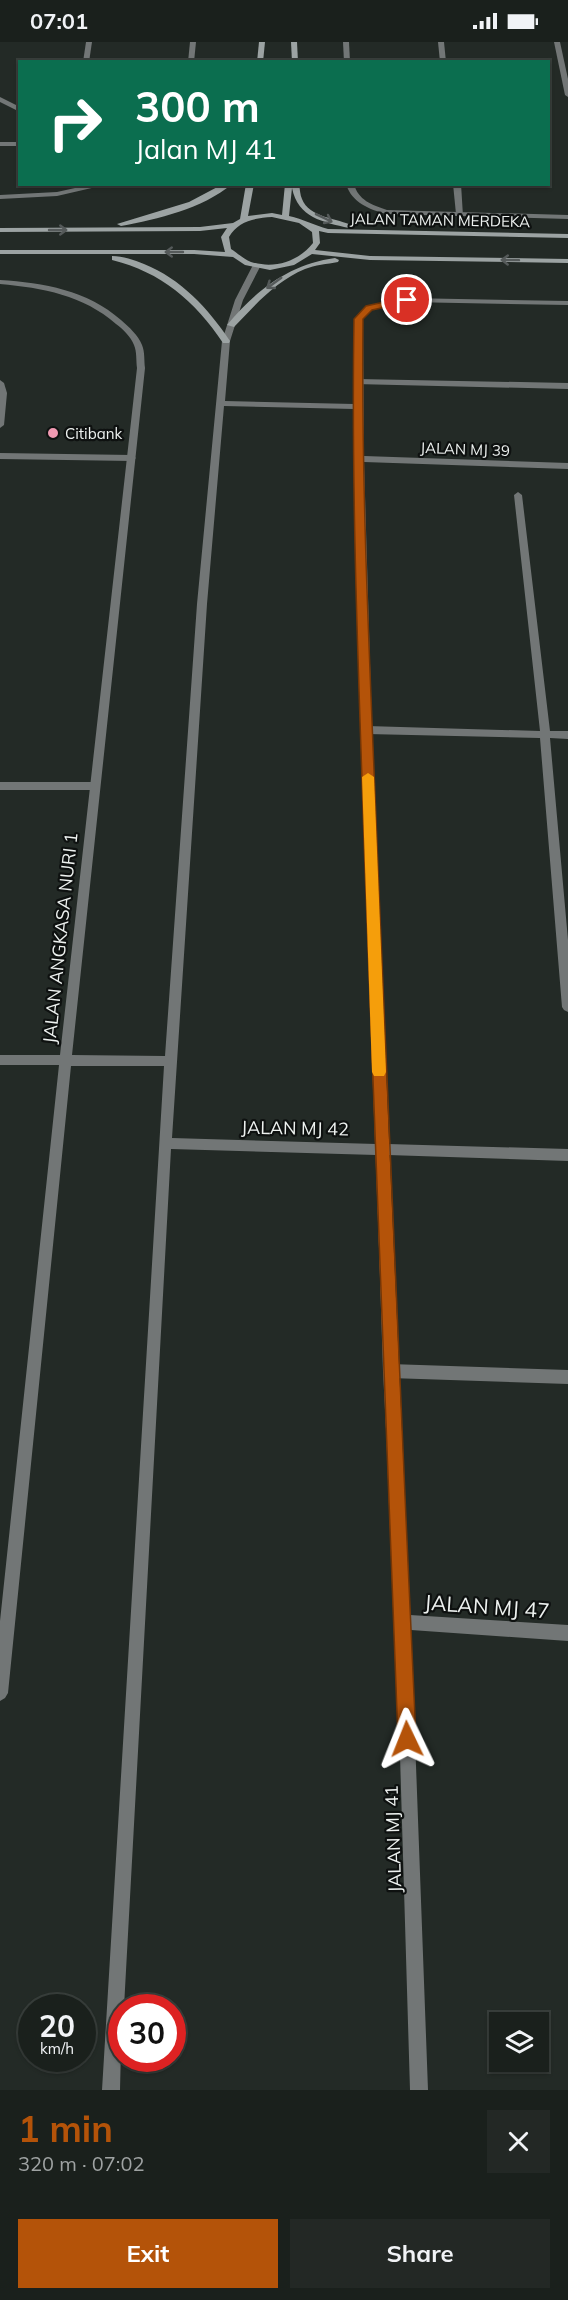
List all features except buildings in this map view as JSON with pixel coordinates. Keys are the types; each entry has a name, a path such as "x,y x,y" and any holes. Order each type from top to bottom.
{"main road":[{"path":"260,60 262,42"},
{"path":"294,42 295,60"},
{"path":"90,230 139,220 219,192 226,186"},
{"path":"244,220 250,186"},
{"path":"232,255 224,243 228,231 234,225 257,216 286,216 289,186"},
{"path":"295,186 299,202 309,211 332,222 369,232"},
{"name":"JALAN TAMAN MERDEKA","path":"286,216 311,227 328,231 568,236"},
{"path":"0,230 200,229 234,225"},
{"path":"0,252 194,252 232,255 257,265 290,264 313,252 318,244 317,235 311,227"},
{"path":"84,252 128,260 176,284 211,318 226,341"},
{"path":"313,252 370,258"},
{"path":"231,325 266,288 289,272 318,261 370,258 568,261"}],"street":[{"path":"86,60 89,42"},
{"path":"191,60 193,42"},
{"path":"346,42 347,60"},
{"path":"441,42 443,60"},
{"path":"557,42 568,95"},
{"path":"0,99 18,109"},
{"path":"0,144 18,144"},
{"path":"0,197 57,194 96,186"},
{"path":"351,186 357,199 369,207 386,212 568,217"},
{"path":"457,186 460,214"},
{"path":"111,2090 170,1061 201,616 226,341 239,300 257,265"},
{"name":"JALAN ANGKASA NURI 1","path":"0,282 33,284 67,290 97,304 128,331 138,345 141,368 94,786 0,1693"},
{"name":"JALAN MJ 41","path":"419,2090 403,1622 390,1371 366,730 358,382 359,319 369,308 407,300 568,303"},
{"path":"358,382 568,386"},
{"path":"0,383 3,393 0,425"},
{"path":"220,403 359,407"},
{"path":"0,456 132,458"},
{"name":"JALAN MJ 39","path":"360,459 568,466"},
{"path":"518,495 545,734 568,1007"},
{"path":"366,730 568,735"},
{"path":"0,786 94,786"},
{"path":"0,1060 170,1061"},
{"name":"JALAN MJ 42","path":"165,1143 568,1155"},
{"path":"390,1371 568,1377"},
{"name":"JALAN MJ 47","path":"403,1622 568,1633"}],"slow traffic":[{"path":"368,777 379,1072"}],"place":[{"name":"Citibank","path":"53,433"}],"route":[{"path":"407,300 381,304 363,312 359,319 358,382 366,730 390,1371 407,1739"}]}
